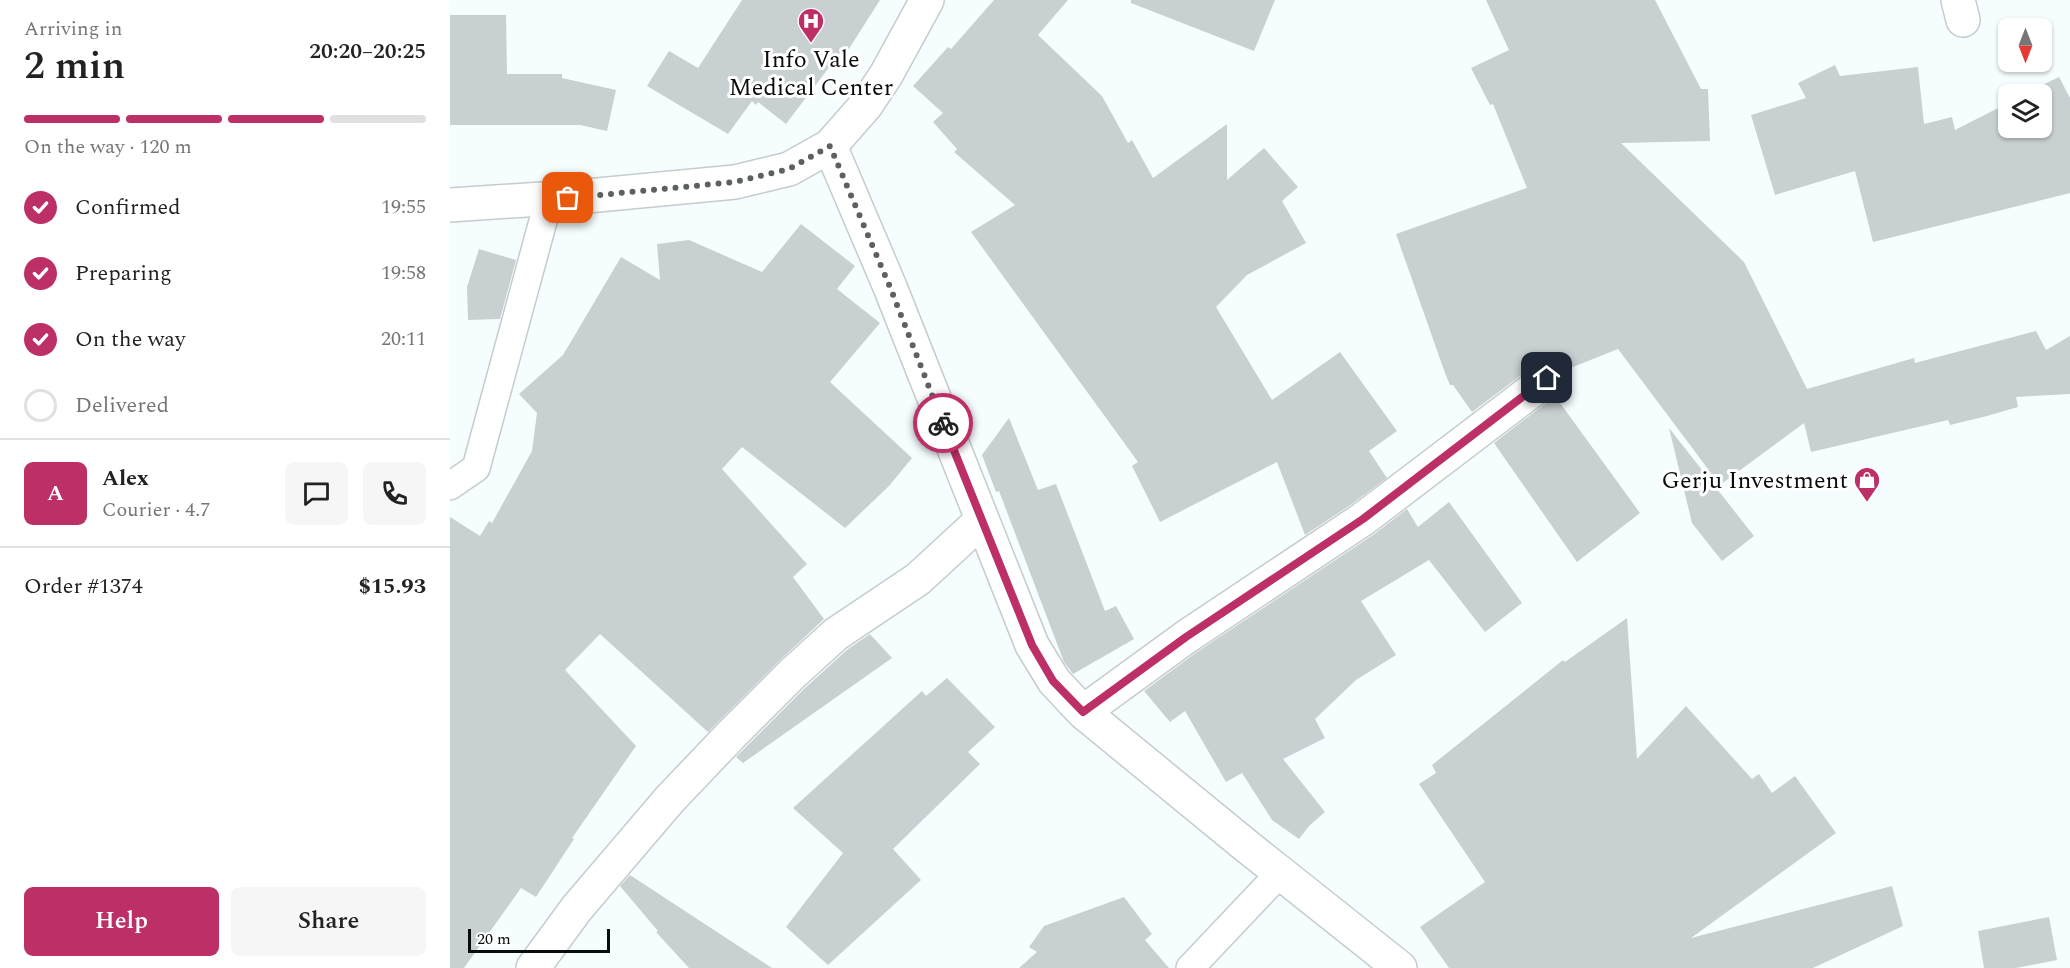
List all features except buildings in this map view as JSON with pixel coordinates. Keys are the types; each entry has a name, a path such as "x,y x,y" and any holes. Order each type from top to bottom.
{"street":[{"path":"450,205 549,199 735,182 789,169 830,146 866,105 886,75 927,0"},
{"path":"830,146 890,287 1032,645 1053,681 1083,712 1400,968"},
{"path":"1083,712 1186,637 1363,519 1547,378"},
{"path":"533,968 577,908 654,817 738,727 836,634 918,579 982,520"}],"lane":[{"path":"450,486 476,468 549,199"},
{"path":"1190,968 1280,873"}],"way so far":[{"path":"568,198 735,182 789,169 830,146 890,287 943,423"}],"place":[{"name":"Info Vale Medical Center","path":"811,44"},
{"name":"Gerju Investment","path":"1867,503"}],"route":[{"path":"943,423 1032,645 1053,681 1083,712 1186,637 1363,519 1547,378"}]}
